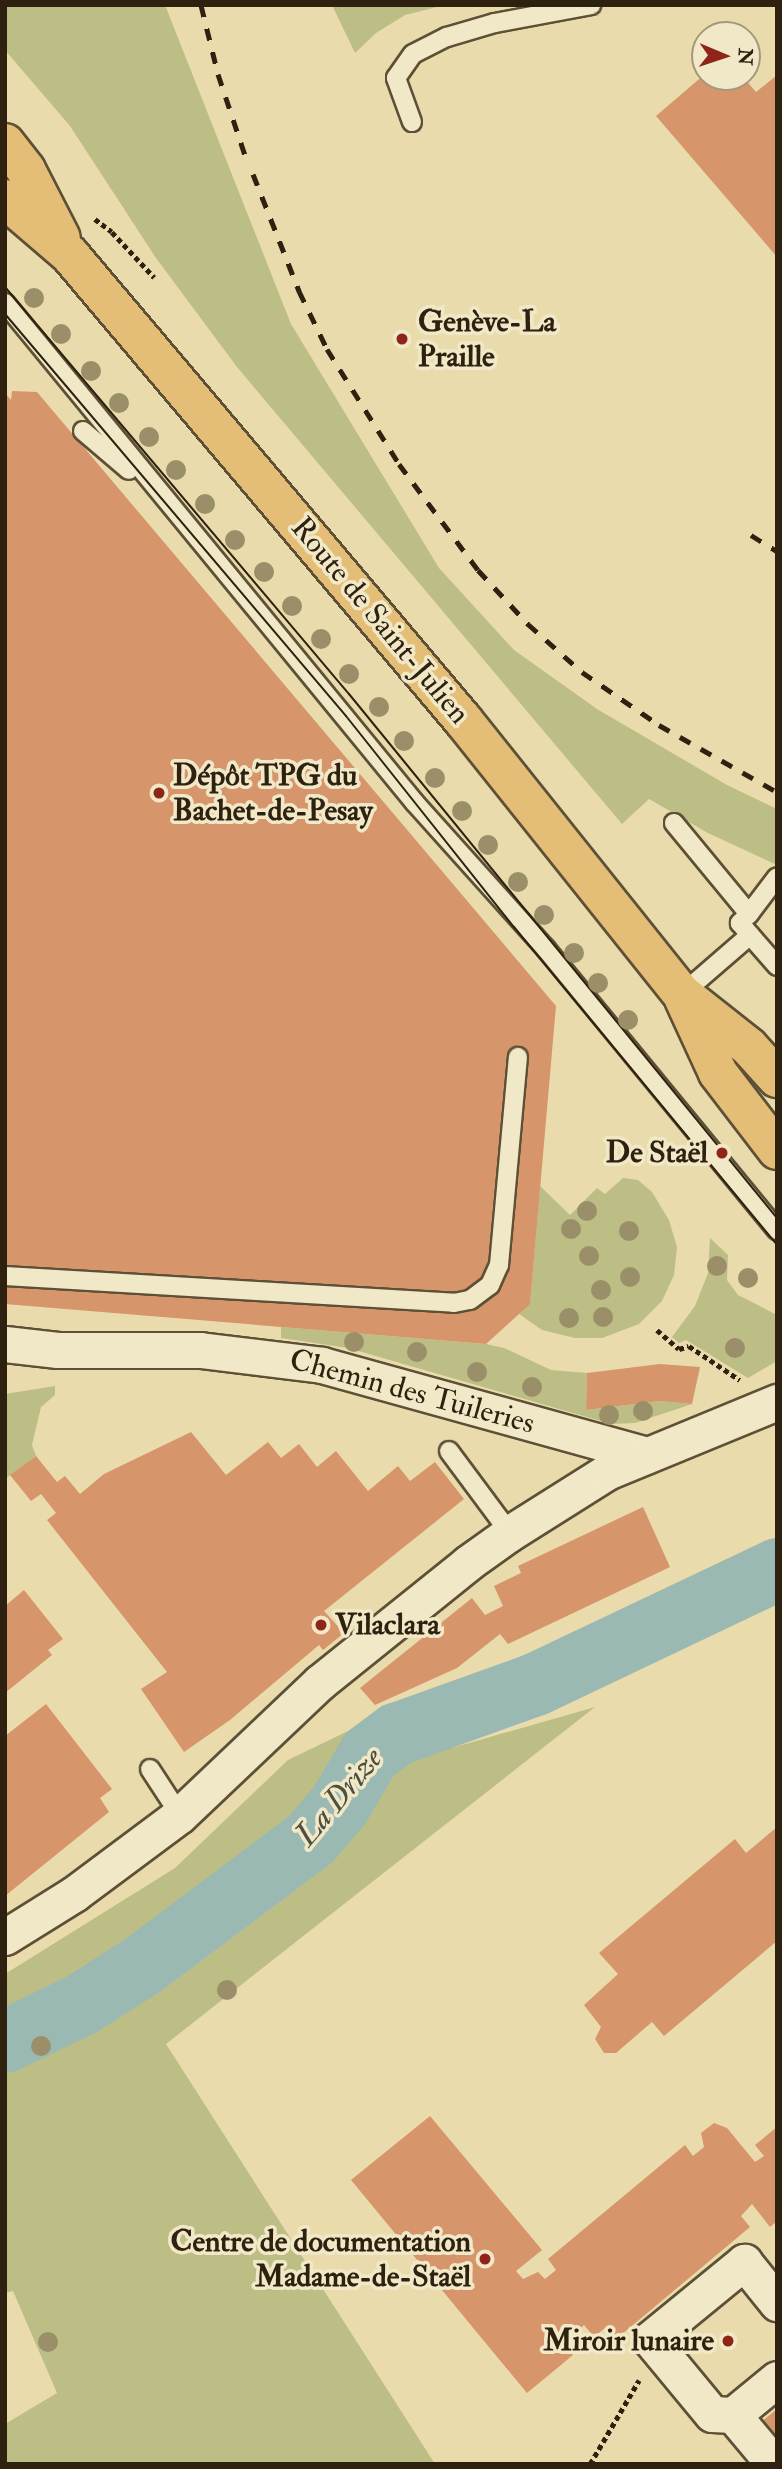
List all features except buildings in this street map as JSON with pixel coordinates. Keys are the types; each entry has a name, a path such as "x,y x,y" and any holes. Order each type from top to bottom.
{"main road":[{"name":"Route de Saint-Julien","path":"10,146 70,255"},
{"name":"Route de Saint-Julien","path":"5,199 70,255 463,720 682,994 749,1047 777,1079"},
{"name":"Route de Saint-Julien","path":"682,994 718,1073 777,1150"}],"street":[{"name":"Chemin des Tuileries","path":"5,1344 58,1350 225,1351 322,1364 370,1375 647,1455"},
{"path":"5,1937 75,1894 180,1815 319,1683 468,1563 510,1533 586,1484 647,1455 775,1403"},
{"path":"777,2303 744,2262 650,2339 712,2414 733,2415 777,2379"},
{"path":"733,2415 774,2464"}],"lane":[{"path":"412,122 396,78 413,54 447,37 495,23 591,5"},
{"path":"5,303 161,497 415,803 546,949 777,1230"},
{"path":"83,431 161,497"},
{"path":"674,822 749,914"},
{"path":"777,877 740,923 777,966"},
{"path":"682,994 750,935"},
{"path":"5,1276 454,1303 470,1300 490,1285 499,1265 518,1057"},
{"path":"449,1451 510,1533"},
{"path":"150,1769 180,1815"}],"path":[{"path":"657,1330 679,1349 689,1346 775,1403"},
{"path":"590,2464 635,2383 664,2357"}],"green space":[{"path":"5,5 165,5 291,324 439,568 514,650 597,709 727,785 777,809 777,865 708,833 649,799 622,824 237,367 156,258 70,126 5,50"},
{"path":"332,5 445,5 405,15 376,33 355,53"},
{"path":"623,1178 638,1180 652,1192 669,1220 677,1247 674,1275 662,1301 639,1324 602,1338 575,1338 542,1330 519,1314 530,1303 540,1186 570,1215 597,1188 605,1194"},
{"path":"710,1238 728,1255 727,1280 738,1295 777,1315 777,1361 748,1378 686,1340 679,1343 672,1337 695,1306 708,1273"},
{"path":"281,1327 486,1344 504,1348 551,1370 587,1373 586,1410 659,1401 692,1404 635,1423 611,1424 348,1348 281,1338"},
{"path":"55,1386 55,1395 41,1407 32,1445 36,1456 5,1479 5,1394"},
{"path":"402,1705 452,1748 595,1707 166,2044 435,2464 5,2464 5,2424 57,2393 13,2291 5,2293 5,1974 175,1868 288,1760"}],"waterway":[{"name":"La Drize","path":"5,2041 81,2004 142,1965 311,1838 339,1805 369,1754 396,1734 535,1684 777,1569"}],"tram line":[{"path":"5,287 349,694 777,1218"},
{"path":"5,314 346,716 514,927 777,1245"}],"railway":[{"path":"201,5 218,74 247,161"},
{"path":"253,174 299,291 327,349 399,464 478,570 528,624 582,672 659,725 777,792"},
{"path":"751,535 777,551"}],"place":[{"name":"Genève-La Praille","path":"402,339"},
{"name":"Dépôt TPG du Bachet-de-Pesay","path":"159,793"},
{"name":"De Staël","path":"722,1153"},
{"name":"Vilaclara","path":"321,1625"},
{"name":"Centre de documentation Madame-de-Staël","path":"485,2259"},
{"name":"Miroir lunaire","path":"728,2341"}]}
